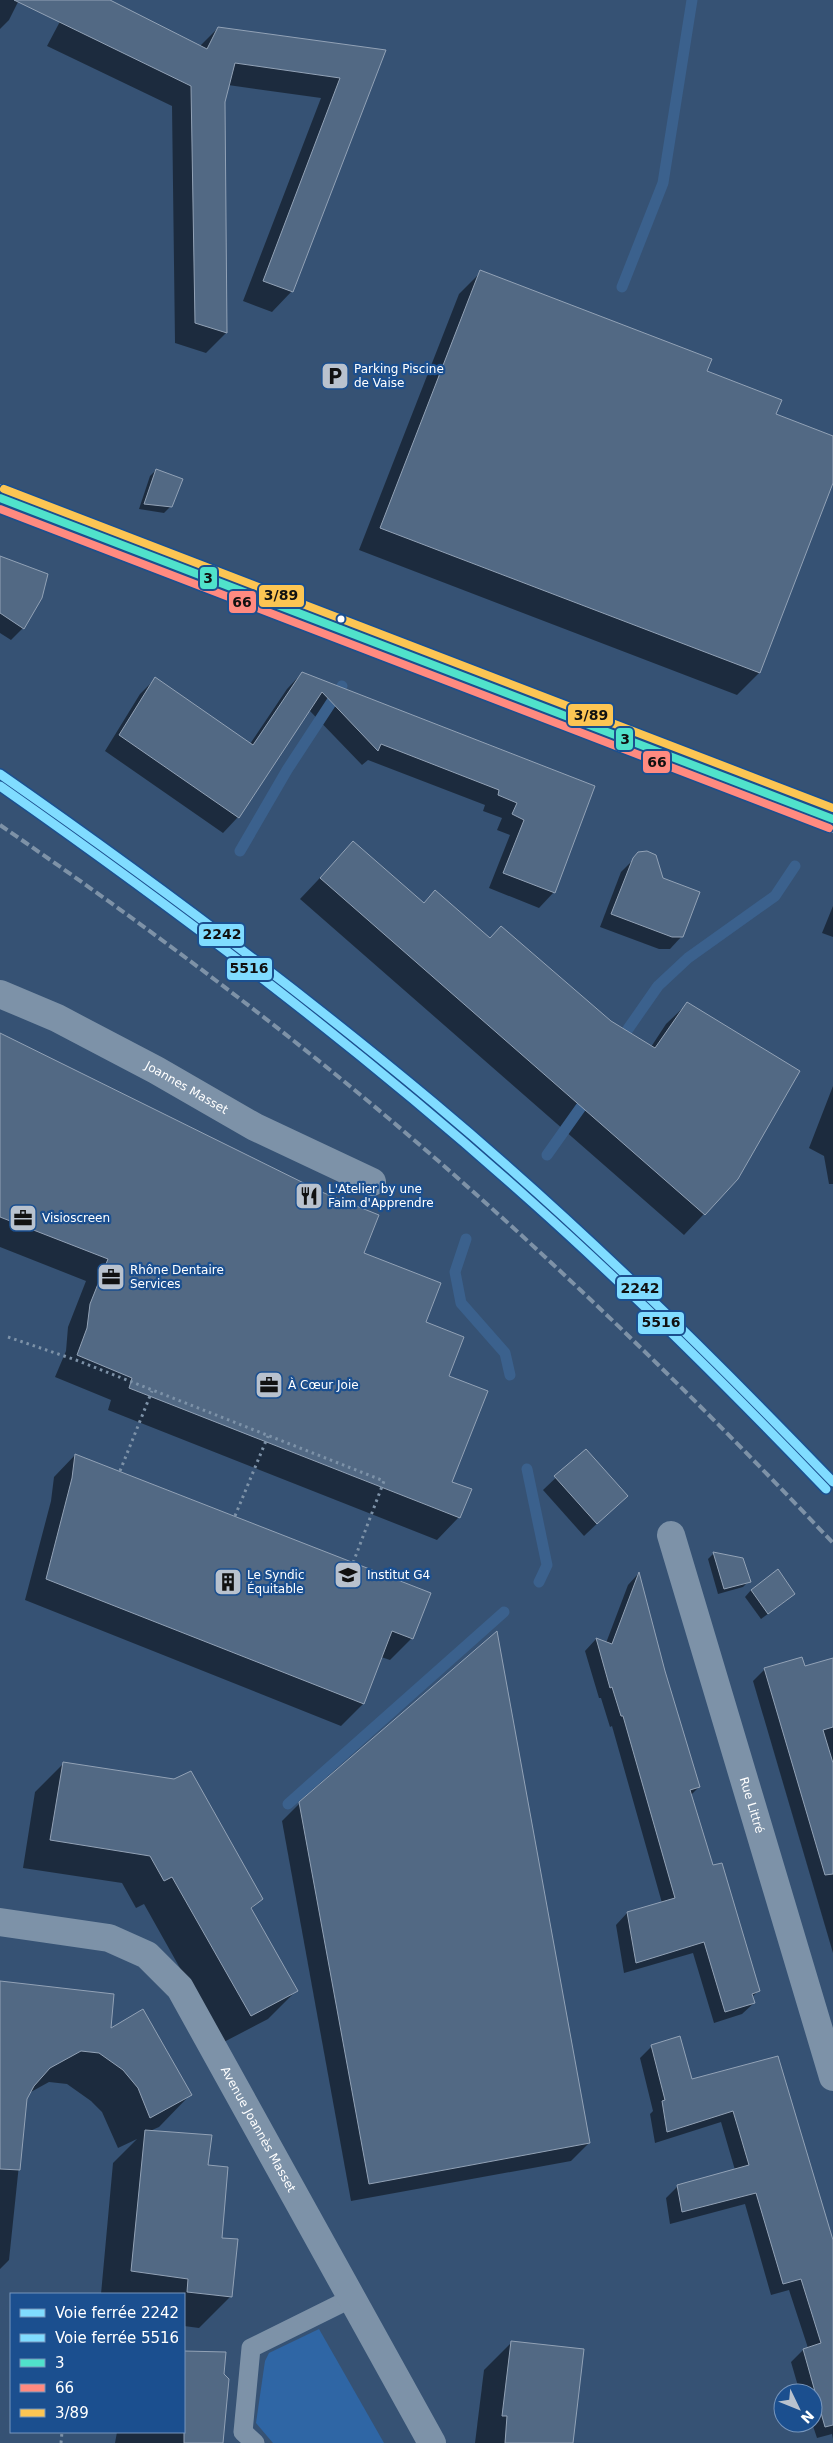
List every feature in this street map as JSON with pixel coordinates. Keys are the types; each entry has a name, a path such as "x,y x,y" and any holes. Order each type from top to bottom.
{"main road":[{"path":"0,498 833,819"}],"street":[{"name":"Joannes Masset","path":"0,994 57,1018 156,1070 255,1127 372,1182"},
{"name":"Rue Littré","path":"671,1536 833,2077"},
{"name":"Avenue Joannès Masset","path":"0,1922 109,1938 146,1955 180,1988 432,2443"}],"lane":[{"path":"255,2443 243,2432 251,2348 352,2298"}],"path":[{"path":"8,1337 76,1360 384,1481 353,1563"},
{"path":"120,1472 152,1391"},
{"path":"235,1516 268,1436"}],"shaded area":[{"path":"319,2329 384,2443 273,2443 256,2423 265,2361 269,2353"}],"building":[{"path":"14,0 110,0 207,49 218,27 386,50 293,292 263,281 340,78 235,63 225,102 227,333 195,323 191,86"},
{"path":"480,270 712,359 707,371 782,400 776,414 833,436 833,483 760,673 380,528"},
{"path":"156,469 183,479 172,507 144,504"},
{"path":"0,556 48,574 42,598 24,629 0,613"},
{"path":"302,672 595,786 555,893 503,873 524,820 512,814 517,803 498,795 499,790 381,744 378,751 322,692 239,818 119,735 155,677 253,745"},
{"path":"353,841 424,903 435,890 490,938 501,926 611,1021 655,1048 687,1002 800,1071 738,1179 705,1215 320,878"},
{"path":"647,851 656,855 663,878 700,892 683,937 672,937 611,914 633,858 638,852"},
{"path":"0,1033 324,1193 379,1215 364,1253 441,1283 426,1322 464,1337 449,1376 488,1391 452,1482 472,1489 460,1518 129,1388 132,1378 77,1355 87,1328 90,1304 108,1259 0,1217"},
{"path":"586,1449 628,1496 597,1524 554,1476"},
{"name":"Le Syndic Équitable","path":"75,1454 431,1593 413,1639 392,1631 364,1704 46,1579 72,1478"},
{"path":"713,1552 743,1558 751,1582 724,1589"},
{"path":"778,1569 795,1594 768,1614 751,1590"},
{"path":"639,1572 665,1671 700,1787 690,1790 713,1865 722,1863 760,1991 752,1994 755,2003 725,2012 704,1942 636,1963 627,1912 675,1898 623,1716 621,1716 612,1687 610,1688 596,1638 612,1644"},
{"path":"497,1631 590,2143 369,2184 299,1802"},
{"path":"802,1657 805,1666 833,1658 833,1727 823,1730 833,1763 833,1874 825,1875 764,1668"},
{"path":"63,1762 174,1779 191,1771 263,1899 251,1908 298,1991 251,2016 172,1877 164,1881 150,1856 50,1840"},
{"path":"0,1981 114,1994 111,2028 143,2009 192,2095 150,2118 138,2088 123,2070 99,2053 81,2051 50,2068 34,2086 27,2099 20,2170 0,2169"},
{"path":"680,2036 692,2079 778,2056 833,2240 833,2425 825,2427 823,2420 823,2383 813,2383 803,2349 821,2343 801,2279 783,2284 756,2193 682,2212 677,2185 749,2165 733,2111 667,2132 662,2101 665,2100 651,2045"},
{"path":"145,2130 212,2135 208,2165 228,2167 222,2238 238,2239 232,2297 187,2292 188,2279 131,2271"},
{"path":"511,2341 584,2349 573,2443 505,2443 507,2416 502,2416"},
{"path":"185,2351 226,2352 224,2374 229,2379 223,2443 184,2443"}],"waterway":[{"path":"622,287 663,183 692,0"},
{"path":"240,851 287,770 342,686"},
{"path":"628,1029 658,986 688,958 775,896 795,866"},
{"path":"547,1155 581,1107"},
{"path":"466,1239 455,1272 461,1303 505,1353 510,1375"},
{"path":"527,1469 547,1565 539,1582"},
{"path":"288,1804 504,1612"}],"railway":[{"path":"0,825 116,907 231,992 398,1126 502,1217 599,1307 741,1447 833,1543"}],"rail line":[{"name":"2242","path":"0,774 220,934 328,1017 434,1103 538,1193 639,1287 833,1482"},
{"name":"5516","path":"0,786 206,935 405,1092 571,1237 718,1379 826,1489"}],"transit line":[{"name":"3/89","path":"4,489 833,808"},
{"name":"3","path":"0,498 833,819"},
{"name":"66","path":"0,509 829,828"}],"place":[{"name":"Parking Piscine de Vaise","path":"335,376"},
{"name":"L'Atelier by une Faim d'Apprendre","path":"309,1196"},
{"name":"Visioscreen","path":"23,1218"},
{"name":"Rhône Dentaire Services","path":"111,1277"},
{"name":"À Cœur Joie","path":"269,1385"},
{"name":"Institut G4","path":"348,1575"},
{"name":"Le Syndic Équitable","path":"228,1582"}]}
